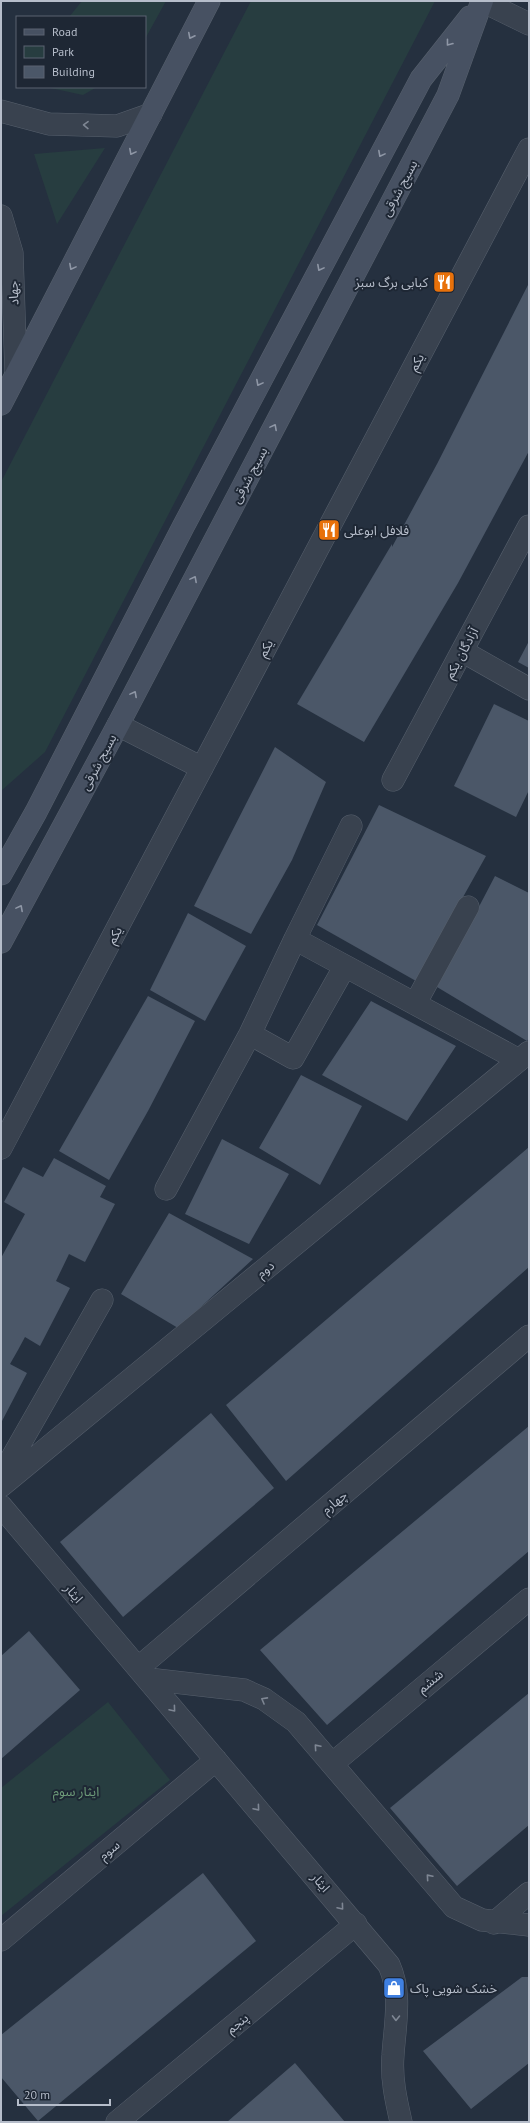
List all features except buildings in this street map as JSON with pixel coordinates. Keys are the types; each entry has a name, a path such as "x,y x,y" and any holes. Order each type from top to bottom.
{"main road":[{"path":"1,404 209,1"},
{"path":"1,874 36,812 183,527 421,79 482,1"},
{"name":"بسیج شرقی","path":"1,942 118,725 448,95 482,1"},
{"path":"36,812 63,827"}],"street":[{"path":"482,1 529,24"},
{"path":"1,111 49,124 117,126 151,114"},
{"name":"یکم","path":"1,1148 529,149"},
{"name":"جهاد","path":"1,216 7,251 16,373"},
{"name":"آزادگان یکم","path":"392,780 529,526"},
{"path":"462,652 529,689"},
{"path":"118,725 202,768"},
{"path":"166,1189 250,1034 351,826"},
{"path":"415,1004 468,907"},
{"path":"295,939 415,1004 524,1056"},
{"path":"250,1034 292,1058 345,966"},
{"name":"دوم","path":"1,1486 524,1056"},
{"path":"1,1477 102,1300"},
{"name":"چهارم","path":"143,1674 529,1336"},
{"name":"ایثار","path":"1,1506 382,1955 395,1979 394,2091 401,2122"},
{"name":"ششم","path":"332,1764 529,1599"},
{"path":"143,1674 244,1690 282,1711 296,1722 454,1907 466,1914 494,1923 529,1925"},
{"name":"سوم","path":"1,1940 216,1760"},
{"path":"494,1923 529,1893"},
{"name":"پنجم","path":"117,2122 356,1924"}],"green space":[{"path":"82,1 166,1 146,37 146,16 70,16"},
{"path":"251,1 435,1 45,752 1,791 1,482"},
{"path":"51,88 95,88 83,95"},
{"path":"105,148 57,224 34,154"},
{"name":"ایثار سوم","path":"108,1702 170,1780 1,1916 1,1788"}],"place":[{"name":"کبابی برگ سبز","path":"444,282"},
{"name":"فلافل ابوعلی","path":"329,530"},
{"name":"خشک شویی پاک","path":"394,1988"}]}
